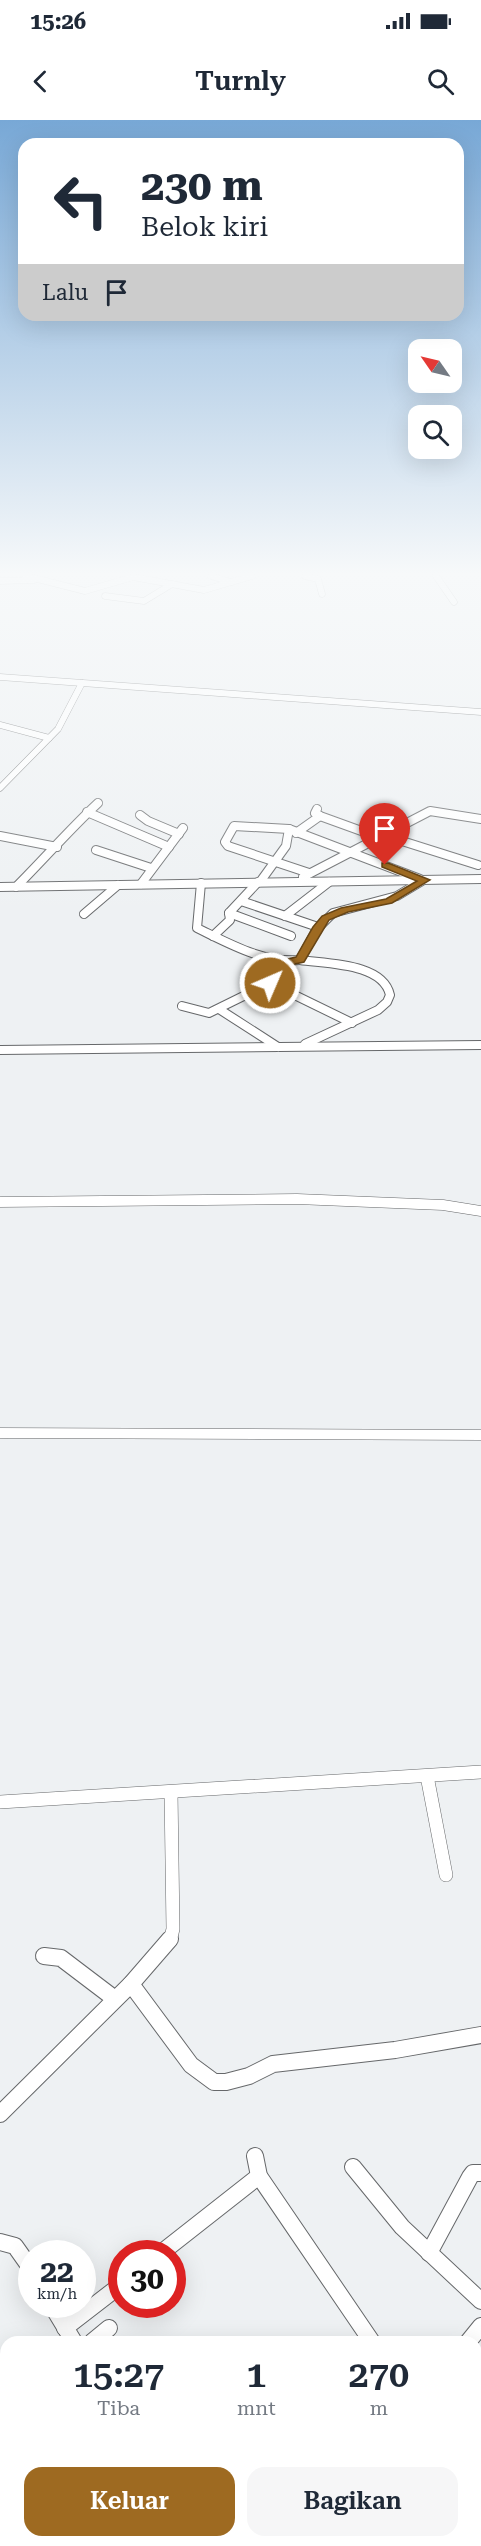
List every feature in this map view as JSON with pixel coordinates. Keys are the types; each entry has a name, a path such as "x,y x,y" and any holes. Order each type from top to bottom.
{"street":[{"path":"0,788 64,721 79,689"},
{"path":"167,689 481,712"},
{"path":"0,725 49,738"},
{"path":"16,887 57,847 63,836 98,803"},
{"path":"295,882 430,811 481,819"},
{"path":"87,812 169,847"},
{"path":"213,936 230,920 228,916 230,913 259,882 286,846 293,831 319,813 381,836 480,865"},
{"path":"140,814 148,821 181,831 141,884"},
{"path":"309,873 228,846 225,842 234,826 293,831 423,881"},
{"path":"0,836 57,847"},
{"path":"96,850 151,868"},
{"path":"451,880 480,865"},
{"path":"0,887 481,879"},
{"path":"182,1006 205,1013 219,1009 270,983 296,961 326,918 335,913 389,901 423,881"},
{"path":"276,930 329,882"},
{"path":"201,883 196,928 246,951 373,972 385,980 390,989 391,999 386,1005 300,1047"},
{"path":"84,914 118,885"},
{"path":"241,901 318,927"},
{"path":"230,913 291,936"},
{"path":"270,983 352,1023"},
{"path":"219,1009 278,1047"},
{"path":"0,1050 481,1045"},
{"path":"0,1202 297,1199 443,1205 481,1211"},
{"path":"0,1433 481,1435"},
{"path":"0,1802 481,1772"},
{"path":"427,1776 446,1875"},
{"path":"0,2114 131,1984 169,1942 173,1929 171,1792"},
{"path":"44,1956 60,1958 115,1999"},
{"path":"131,1984 191,2065 214,2082 226,2082 249,2076 273,2064 395,2050 481,2035"},
{"path":"255,2156 259,2176 366,2336"},
{"path":"353,2167 402,2227 481,2301"},
{"path":"429,2253 470,2177 473,2173 481,2174"},
{"path":"178,2240 259,2176"},
{"path":"0,2242 15,2246 18,2250"},
{"path":"59,2318 69,2335 108,2297"},
{"path":"99,2336 109,2328"}],"route":[{"path":"270,983 292,962 300,960 318,927 326,918 345,910 389,901 425,880 385,865"}]}
